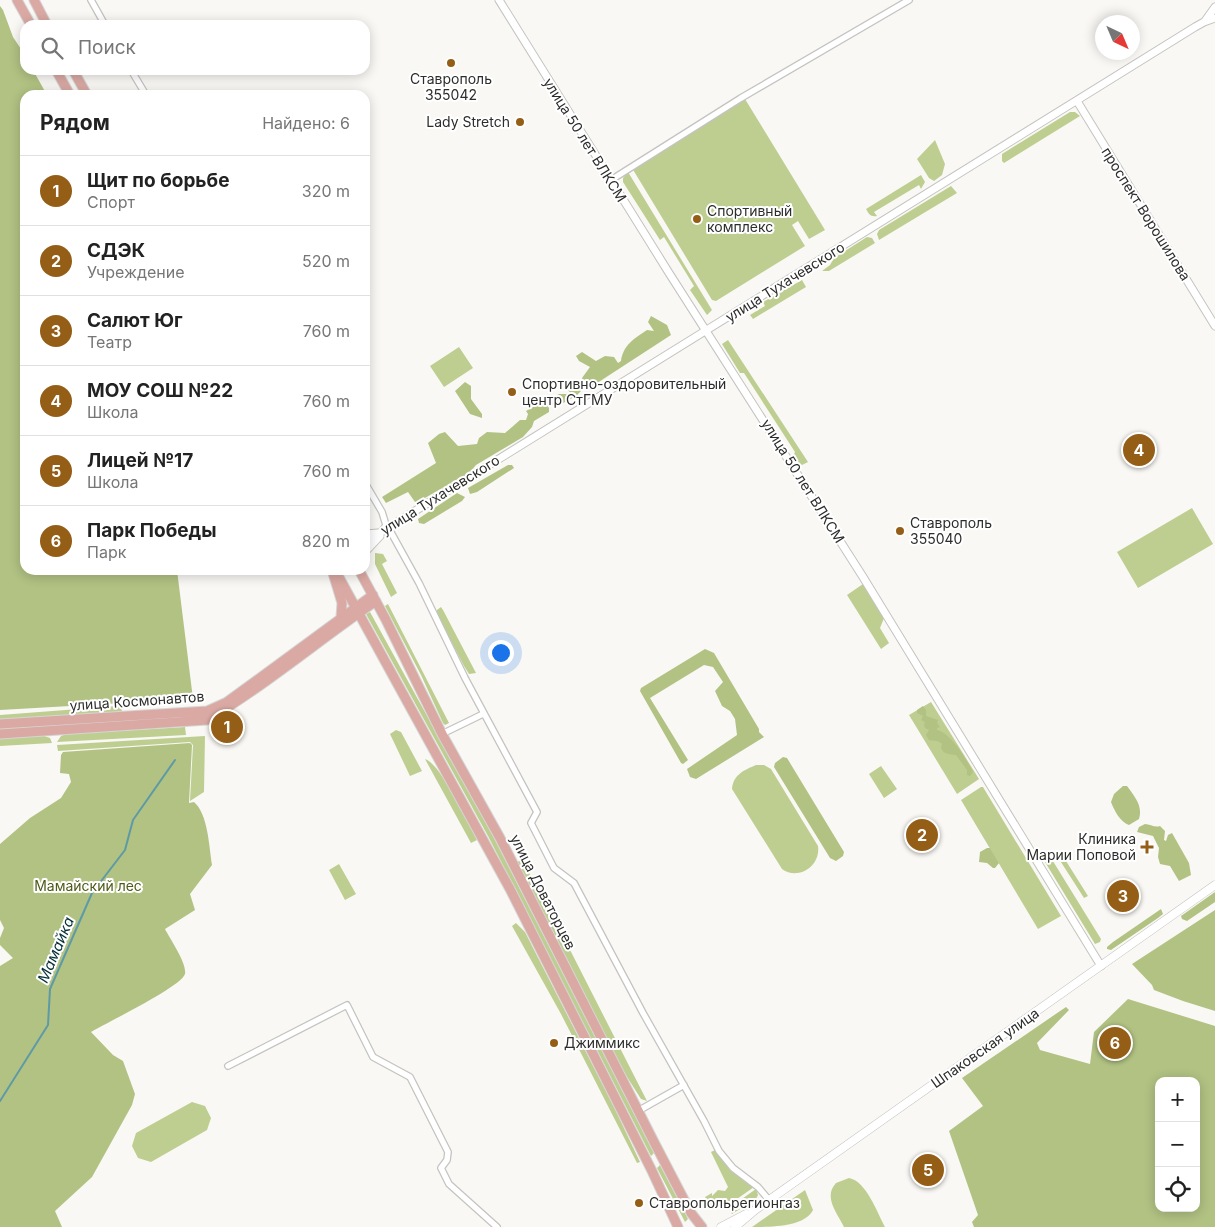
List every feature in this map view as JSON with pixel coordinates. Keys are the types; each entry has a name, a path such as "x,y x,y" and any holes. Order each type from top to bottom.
{"main road":[{"path":"17,0 28,20"},
{"path":"34,0 45,20"},
{"path":"59,75 67,90"},
{"path":"75,75 83,90"},
{"path":"335,575 342,603 343,620"},
{"name":"улица Доваторцев","path":"337,575 359,607 367,626 510,889 652,1171 678,1227"},
{"name":"улица Доваторцев","path":"362,575 442,734 500,838 691,1213 702,1227"},
{"path":"343,620 374,598"},
{"path":"343,620 367,626"},
{"name":"улица Космонавтов","path":"0,724 207,711 227,702 343,620"},
{"name":"улица Космонавтов","path":"0,734 207,720 231,706 343,620"},
{"name":"Шпаковская улица","path":"735,1227 769,1200 1215,885"},
{"name":"Шпаковская улица","path":"721,1227 755,1210"}],"street":[{"path":"90,0 102,20"},
{"name":"улица 50 лет ВЛКСМ","path":"499,0 706,331 864,577 1101,966"},
{"path":"611,180 741,98 909,0"},
{"name":"улица Тухачевского","path":"1204,22 1215,7"},
{"name":"улица Тухачевского","path":"370,539 1204,22 1215,18"},
{"path":"134,75 143,90"},
{"name":"проспект Ворошилова","path":"1076,101 1215,326"},
{"path":"370,492 382,512 386,525 370,546"},
{"path":"370,533 383,530"},
{"path":"383,530 419,583 484,714 537,812 531,823 554,868 574,883 642,1013 726,1161 758,1187 769,1200"},
{"path":"442,734 484,714"},
{"path":"228,1066 347,1005 373,1057 410,1077 448,1152 447,1160 441,1168 446,1180 497,1227"},
{"path":"638,1111 684,1085"}],"green space":[{"path":"0,6 13,37 20,48 20,75 36,75 44,90 20,90 20,575 178,575 193,699 0,710"},
{"path":"745,99 825,230 809,239 798,221 792,225 805,246 716,301 712,300 632,168"},
{"path":"1070,112 1075,112 1080,116 1004,163 1002,161 1002,154"},
{"path":"935,140 945,164 942,175 934,181 929,178 917,159"},
{"path":"628,172 712,310 707,315 690,290 694,286 664,237 660,240 623,182 623,178"},
{"path":"921,175 925,182 921,189 919,185 874,212 877,216 869,214 866,209"},
{"path":"951,186 957,193 879,240 877,234 879,230"},
{"path":"867,237 872,238 875,243 829,271 822,271 830,265 834,258"},
{"path":"802,280 806,287 753,319 750,315 765,306 763,302"},
{"path":"651,316 667,325 671,335 591,387 585,386 582,378 590,367 579,361 576,356 582,352 596,361 605,356 614,357 618,363 621,361 627,346 634,339 647,330 654,331 648,322"},
{"path":"728,340 808,462 802,465 798,464 793,456 795,452 744,373 740,373 722,344"},
{"path":"459,347 473,368 444,387 430,366"},
{"path":"566,381 576,382 581,391 576,396 554,408 552,404 553,398 559,394 571,394 566,387"},
{"path":"465,382 471,386 471,399 482,414 482,418 470,414 455,391"},
{"path":"544,401 549,408 549,412 534,421 532,427 523,437 476,465 470,472 418,502 415,502 408,492 386,503 382,497 436,463 428,443 439,434 445,432 458,446 477,444 479,438 487,432 505,433 520,420 526,420 528,414 526,411"},
{"path":"508,465 512,465 514,468 477,492 470,494 468,488"},
{"path":"457,493 465,497 462,501 424,524 419,523 418,519"},
{"path":"1192,508 1213,544 1138,588 1117,552"},
{"path":"375,553 383,554 387,561 382,564 397,593 391,597 375,564"},
{"path":"863,584 884,618 880,628 889,643 881,649 847,595"},
{"path":"388,604 449,723 445,725 385,606"},
{"path":"441,607 476,673 469,674 464,666 437,614 437,610"},
{"path":"370,612 492,834 654,1153 651,1156 488,836 366,614"},
{"path":"705,649 714,653 759,732 764,737 696,779 690,777 687,769 737,735 735,719 730,711 722,706 715,691 723,682 713,667 704,665 650,698 688,760 683,764 640,691 641,688"},
{"path":"931,702 979,779 957,794 909,715"},
{"path":"118,706 122,711 106,715 0,721 0,715"},
{"path":"923,706 926,710 926,716 938,720 937,723 940,727 937,730 953,741 962,754 973,772 970,776 967,775 967,770 956,755 945,753 941,748 942,744 940,742 929,740 926,735 929,730 925,728 925,722 921,720 923,716 917,713 917,710"},
{"path":"185,727 186,735 57,742 61,736 66,734"},
{"path":"396,730 401,732 422,771 410,776 390,734"},
{"path":"44,736 50,738 52,743 0,746 0,738"},
{"path":"205,736 204,792 190,801 193,745 190,742 58,751 57,745"},
{"name":"Мамайский лес","path":"190,743 192,745 189,803 194,802 199,807 205,822 212,865 190,894 195,910 165,929 181,958 185,974 180,980 157,996 91,1032 113,1055 123,1061 135,1094 132,1105 92,1177 55,1211 62,1227 0,1227 0,966 13,958 0,945 0,938 4,928 0,920 0,844 30,818 61,798 71,782 69,774 60,773 61,755 63,752"},
{"path":"783,757 787,758 844,852 843,856 836,861 830,858 774,767 775,763"},
{"path":"425,759 431,763 446,782 477,840 471,843"},
{"path":"756,765 764,765 771,769 818,846 816,860 801,872 788,872 782,869 732,789 734,780 743,771"},
{"path":"881,766 897,789 884,798 869,774"},
{"path":"1123,786 1127,786 1133,794 1140,810 1139,819 1129,825 1120,819 1111,802 1114,794"},
{"path":"983,787 1061,916 1038,929 961,800"},
{"path":"1145,824 1156,827 1160,826 1165,831 1164,840 1166,841 1168,835 1172,833 1189,863 1191,875 1179,881 1170,866 1160,864 1158,857 1159,848 1153,836 1137,832 1139,827"},
{"path":"990,848 999,863 995,868 987,863 979,862 980,852"},
{"path":"1063,853 1068,853 1066,861 1088,896 1084,898 1059,859"},
{"path":"1051,858 1101,939 1100,942 1095,944 1045,862"},
{"path":"521,860 539,889 647,1101 641,1099 620,1066 517,862"},
{"path":"339,864 356,894 345,900 329,870"},
{"path":"1215,892 1215,902 1187,921 1182,919 1181,916"},
{"path":"1161,909 1163,914 1158,918 1111,950 1107,949 1113,942"},
{"path":"1215,910 1215,1011 1154,990 1152,985 1132,964"},
{"path":"516,923 525,932 640,1162 637,1163 561,1014 512,926"},
{"path":"1128,999 1215,1026 1215,1227 974,1227 972,1222 978,1215 949,1131 983,1106 962,1078 1066,1007 1069,1010 1037,1043 1040,1050 1090,1064 1094,1032"},
{"path":"192,1102 205,1106 211,1118 207,1130 151,1162 138,1158 132,1146 136,1133"},
{"path":"715,1150 730,1170 754,1187 727,1206 718,1208 709,1206 705,1197 712,1193 712,1196 718,1190 725,1191 728,1187 711,1152"},
{"path":"660,1165 688,1219 685,1222 657,1168"},
{"path":"849,1178 855,1180 866,1191 885,1227 844,1227 832,1205 831,1194 832,1188 836,1183"},
{"path":"756,1189 758,1195 756,1199 732,1214 729,1208"},
{"path":"805,1190 813,1210 809,1216 803,1220 786,1225 752,1227"}],"waterway":[{"name":"Мамайка","path":"0,1101 48,1025 50,989 92,893 125,850 133,820 175,760"}],"place":[{"name":"Ставрополь 355042","path":"451,63"},
{"name":"Lady Stretch","path":"520,122"},
{"name":"Спортивный комплекс","path":"697,219"},
{"name":"Спортивно-оздоровительный центр СтГМУ","path":"512,392"},
{"name":"МОУ СОШ №22","path":"1139,450"},
{"name":"Ставрополь 355040","path":"900,531"},
{"name":"Щит по борьбе","path":"227,727"},
{"name":"СДЭК","path":"922,835"},
{"name":"Клиника Марии Поповой","path":"1147,847"},
{"name":"Салют Юг","path":"1123,896"},
{"name":"Джиммикс","path":"554,1043"},
{"name":"Парк Победы","path":"1115,1043"},
{"name":"Лицей №17","path":"928,1170"},
{"name":"Ставропольрегионгаз","path":"639,1203"}]}
